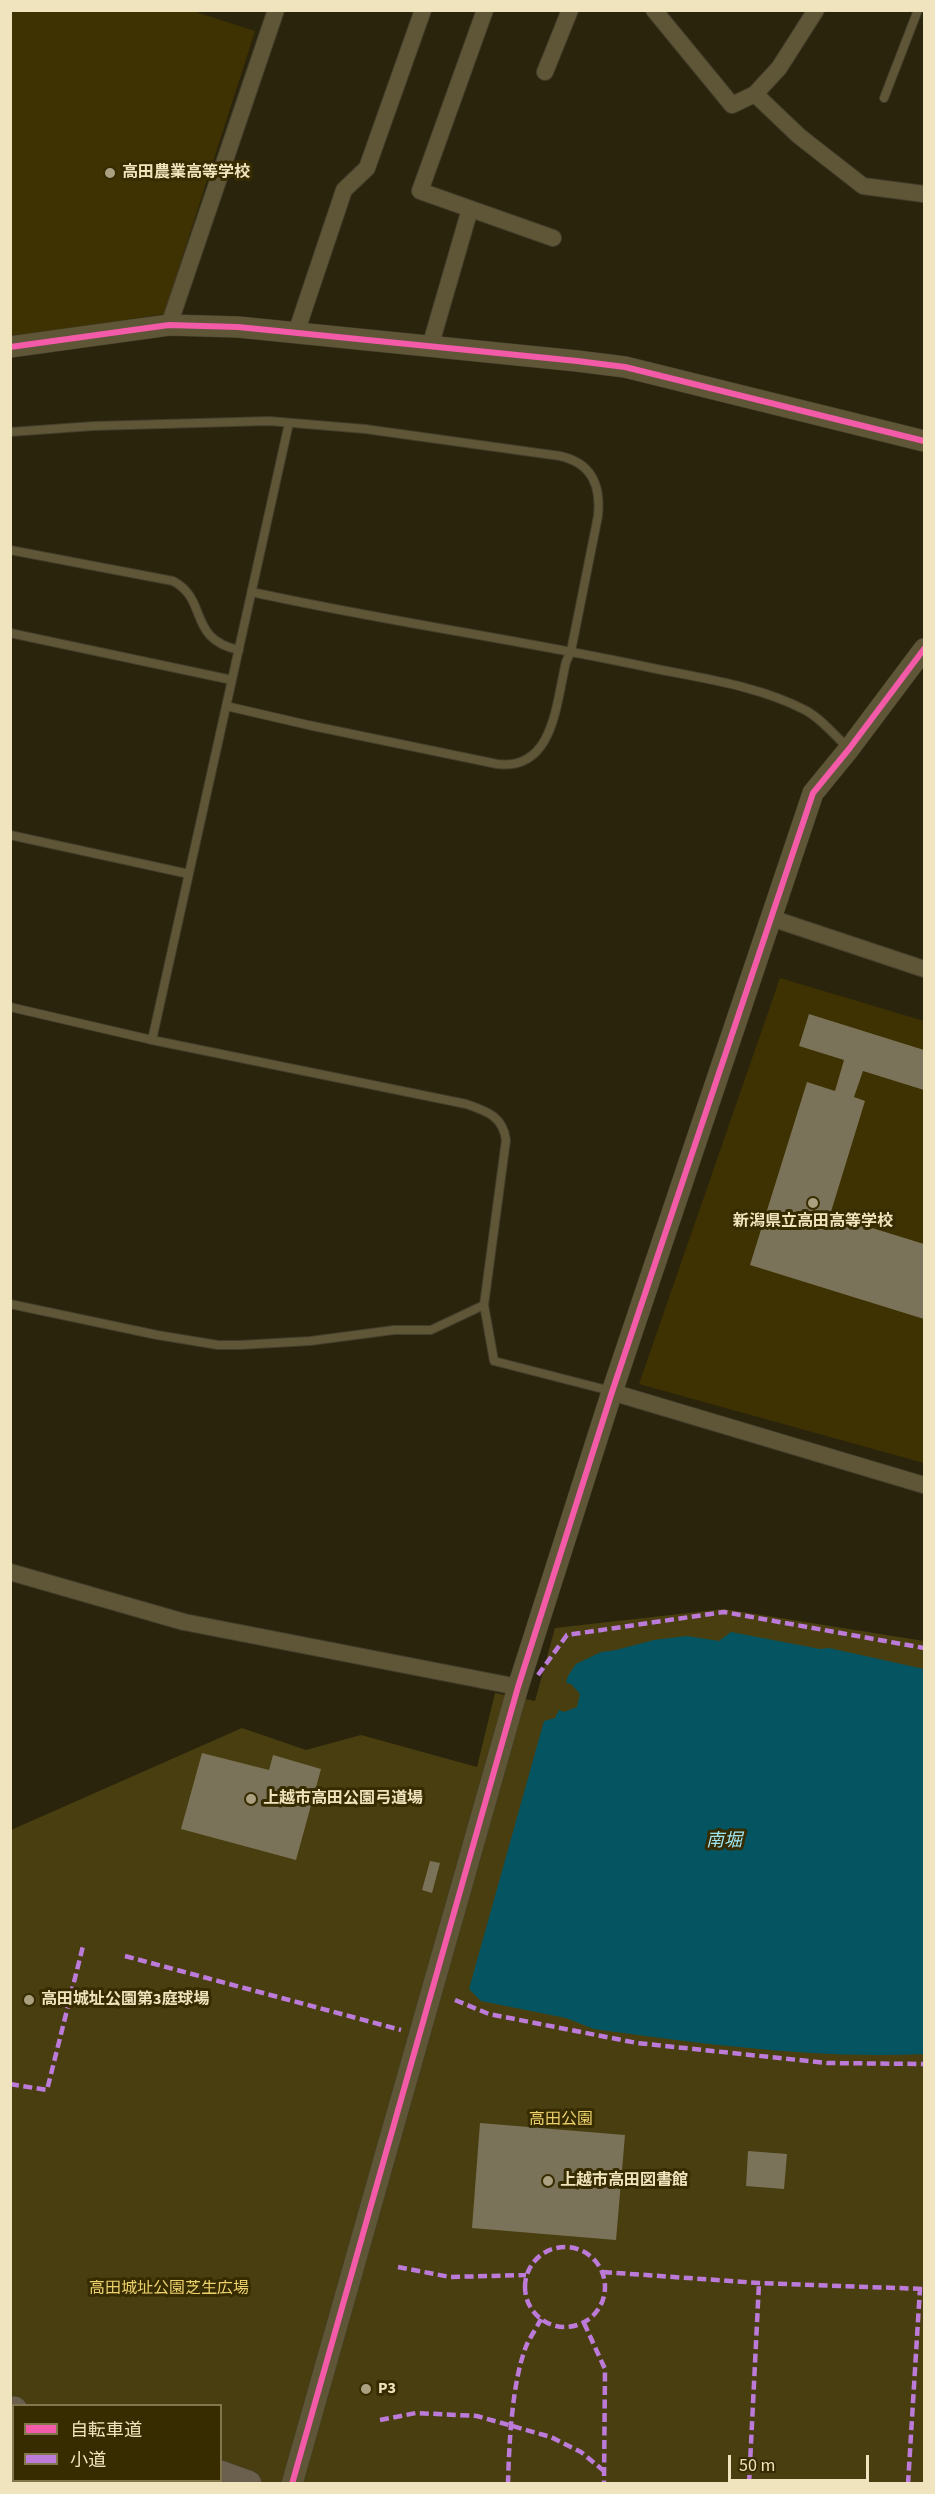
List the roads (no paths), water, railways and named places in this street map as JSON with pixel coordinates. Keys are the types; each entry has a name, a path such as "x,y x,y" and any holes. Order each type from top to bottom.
{"main road":[{"path":"222,2475 248,2484"}],"street":[{"path":"169,325 276,10"},
{"path":"296,333 344,190 367,168 423,10"},
{"path":"485,10 420,191 553,238"},
{"path":"545,72 570,10"},
{"path":"654,10 732,105 755,94 779,68 816,10"},
{"path":"755,94 799,136 863,186 924,194"},
{"path":"430,347 470,209"},
{"path":"10,347 169,325 238,327 625,367 924,441"},
{"path":"292,2484 518,1688 612,1392 813,793 924,650"},
{"path":"771,918 924,969"},
{"path":"612,1392 924,1485"},
{"path":"10,1572 184,1622 518,1688"}],"lane":[{"path":"884,98 918,10"},
{"path":"10,432 199,422 289,423 365,429 560,456 580,464 592,476 600,498 571,651 566,662 546,740 537,753 517,764 497,764 308,726 226,706"},
{"path":"152,1040 289,423"},
{"path":"10,550 174,581 190,595 207,634 217,643 239,650"},
{"path":"252,592 312,605 571,651 744,688 813,714 849,749"},
{"path":"10,633 232,680"},
{"path":"10,835 189,874"},
{"path":"10,1007 152,1040 466,1104 497,1117 504,1126 506,1140 483,1305 494,1361 612,1392"},
{"path":"10,1304 157,1335 229,1345 310,1341 394,1330 431,1330 483,1305"}],"water":[{"name":"南堀","path":"731,1632 820,1649 829,1648 924,1669 924,2054 841,2054 759,2049 594,2029 566,2018 481,2001 469,1989 544,1721 555,1718 559,1710 564,1712 577,1707 580,1694 571,1684 566,1683 576,1664 601,1652 654,1640 687,1636 719,1641"},
{"path":"10,2445 12,2445 12,2482 106,2483 11,2483"}],"place":[{"name":"高田農業高等学校","path":"110,173"},
{"name":"新潟県立高田高等学校","path":"813,1203"},
{"name":"上越市高田公園弓道場","path":"251,1799"},
{"name":"高田城址公園第3庭球場","path":"29,2000"},
{"name":"上越市高田図書館","path":"548,2181"},
{"name":"P3","path":"366,2389"}],"park label":[{"name":"高田公園","path":"561,2120"},
{"name":"高田城址公園芝生広場","path":"169,2289"}]}
